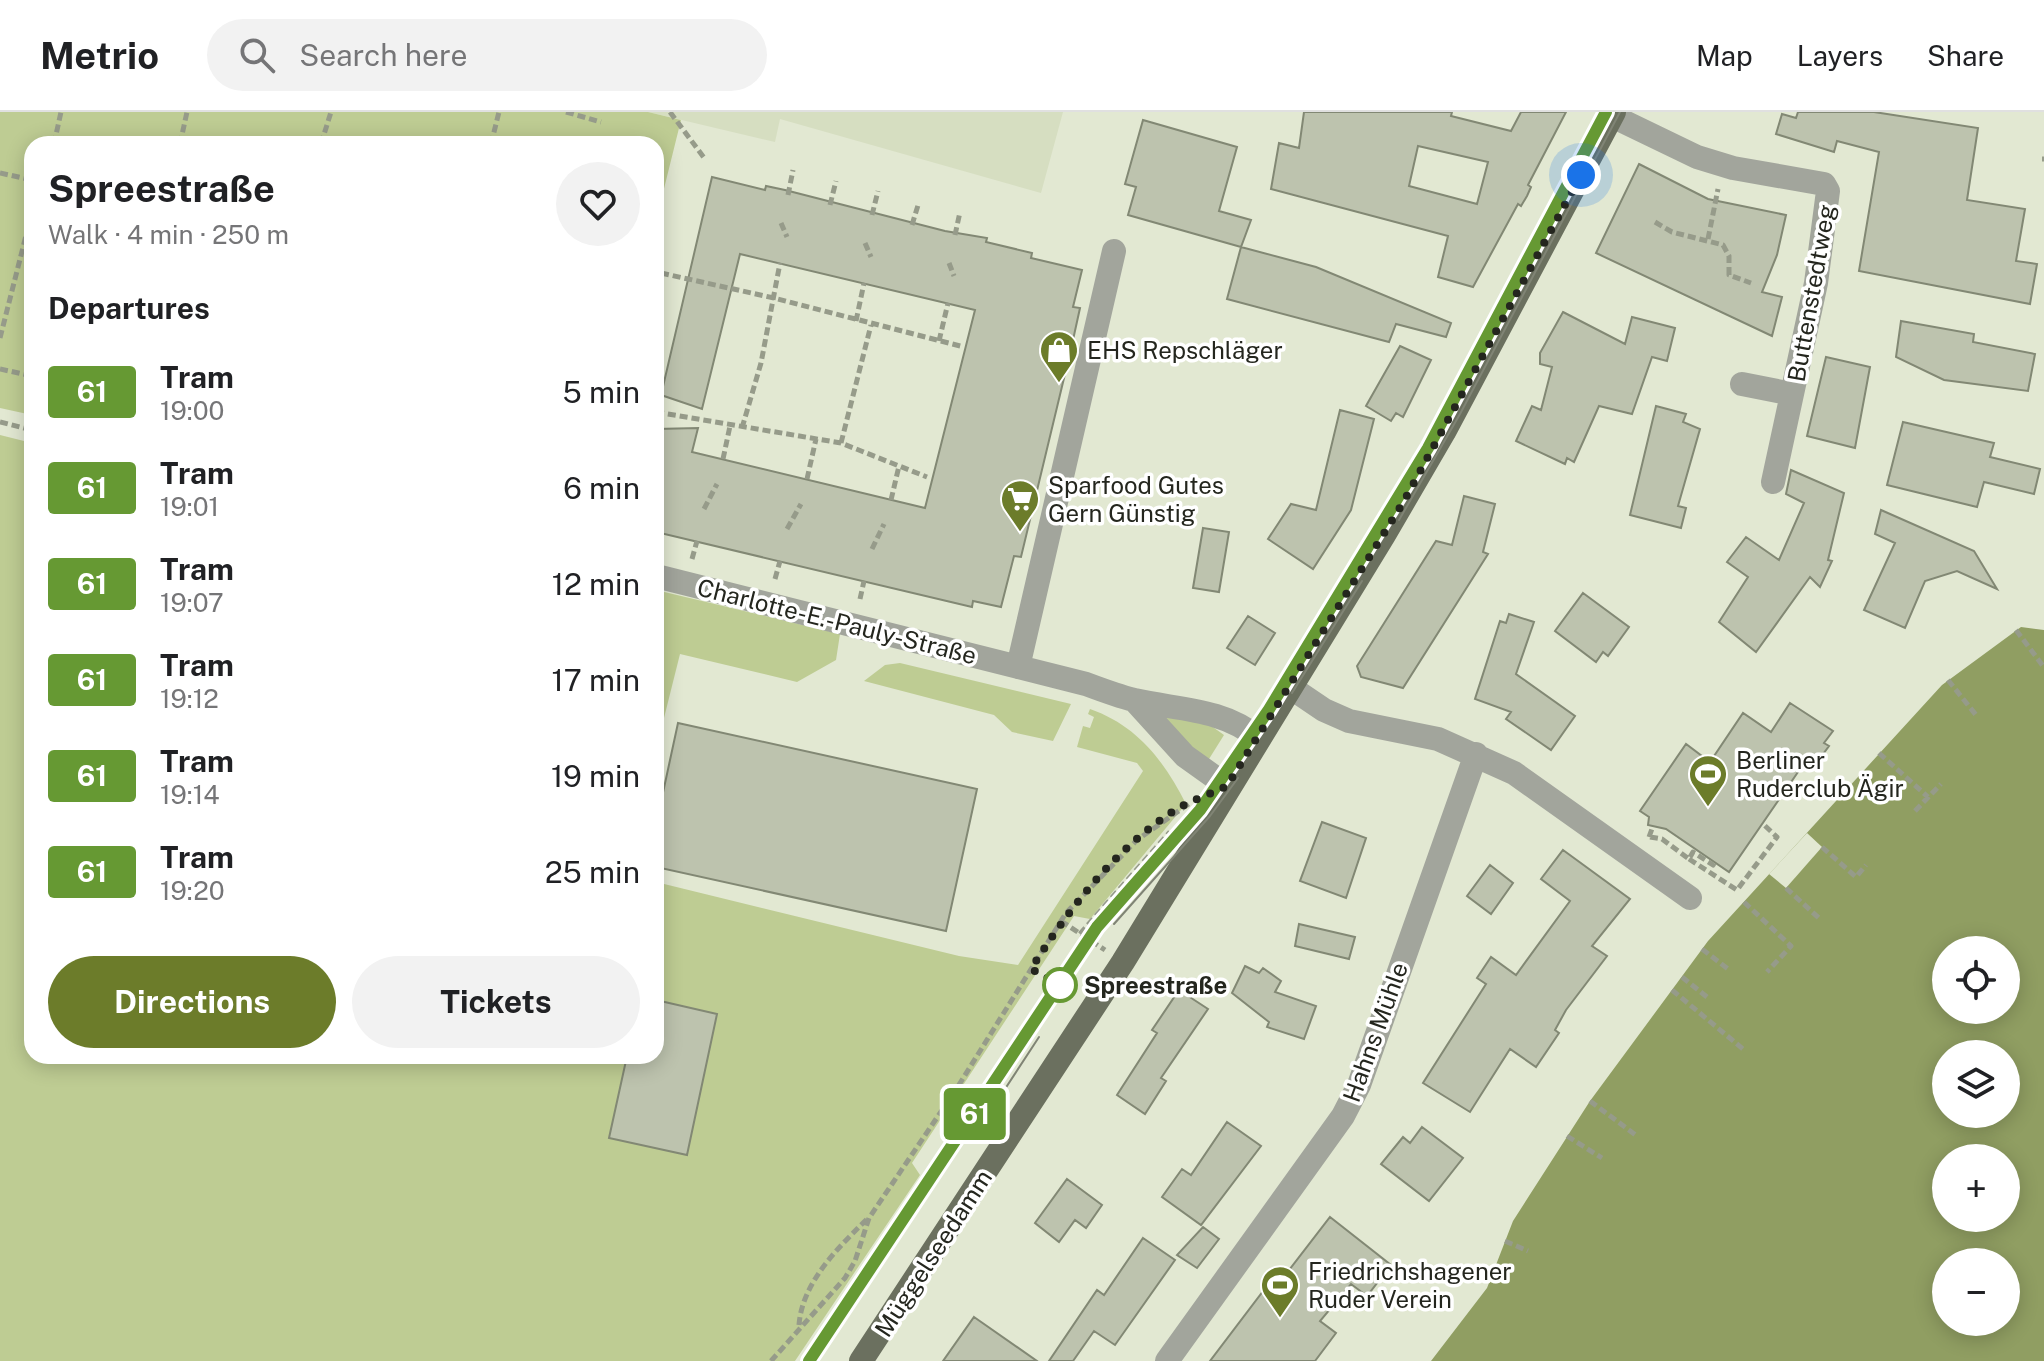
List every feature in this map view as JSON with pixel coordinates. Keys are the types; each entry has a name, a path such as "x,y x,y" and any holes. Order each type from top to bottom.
{"main road":[{"name":"Müggelseedamm","path":"861,1361 1123,962 1444,432 1613,114"}],"street":[{"name":"Buttenstedtweg","path":"1613,114 1697,157 1723,165 1824,184 1828,191 1816,283 1773,482"},
{"path":"1018,667 1114,251"},
{"path":"1742,384 1792,394"},
{"name":"Charlotte-E.-Pauly-Straße","path":"664,578 1018,667 1134,700 1200,710 1236,723 1258,738"},
{"path":"1290,687 1324,710 1349,721 1438,739 1476,754 1547,794 1690,898"},
{"path":"1134,700 1185,756 1227,786"},
{"name":"Hahns Mühle","path":"1167,1361 1343,1116 1359,1085 1476,754"}],"path":[{"path":"56,136 61,112"},
{"path":"182,136 187,112"},
{"path":"324,136 331,112"},
{"path":"493,136 499,112"},
{"path":"566,112 601,122"},
{"path":"670,112 681,131 705,159"},
{"path":"1708,239 1723,165"},
{"path":"788,195 793,170"},
{"path":"0,173 24,178"},
{"path":"830,205 836,181"},
{"path":"872,215 878,191"},
{"path":"912,225 919,202"},
{"path":"955,235 960,212"},
{"path":"1655,222 1672,232 1723,245 1729,256 1729,275 1751,283"},
{"path":"781,223 787,237"},
{"path":"865,243 871,257"},
{"path":"0,338 24,244"},
{"path":"742,428 761,363 780,263"},
{"path":"949,263 954,276"},
{"path":"664,274 774,298 964,347"},
{"path":"856,321 864,283"},
{"path":"939,341 948,303"},
{"path":"841,443 871,325"},
{"path":"0,369 24,374"},
{"path":"664,414 841,443 927,477"},
{"path":"0,422 24,428"},
{"path":"723,459 730,426"},
{"path":"807,479 816,439"},
{"path":"891,500 899,465"},
{"path":"704,509 717,484"},
{"path":"787,529 801,504"},
{"path":"872,549 884,524"},
{"path":"692,559 697,541"},
{"path":"775,579 780,561"},
{"path":"860,599 864,581"},
{"path":"2016,630 2043,666"},
{"path":"1948,680 1976,715"},
{"path":"1879,753 1928,797"},
{"path":"1915,811 1941,784"},
{"path":"799,1325 800,1311 813,1281 869,1218 957,1088 1066,913 1137,840 1177,809 1227,786"},
{"path":"1080,934 1172,830 1192,802"},
{"path":"1689,859 1737,890 1777,837 1762,823"},
{"path":"1649,837 1653,826"},
{"path":"1822,847 1856,877 1866,865"},
{"path":"1693,852 1713,865 1715,862"},
{"path":"1786,888 1821,920"},
{"path":"1744,902 1791,946 1767,972"},
{"path":"1702,949 1728,969"},
{"path":"1682,977 1707,997"},
{"path":"1672,990 1743,1049"},
{"path":"1590,1101 1637,1136"},
{"path":"1567,1136 1602,1158"},
{"path":"771,1361 799,1325 845,1278 855,1261 869,1218"},
{"path":"1505,1241 1528,1251"}],"shaded area":[{"path":"0,112 648,112 681,120 664,189 664,136 24,136 24,413 0,408"},
{"path":"648,112 1063,112 1041,193 780,119 775,142"},
{"path":"0,435 24,441 24,1064 664,1064 664,884 959,956 1018,965 1143,771 1137,763 1077,747 1083,726 1090,728 1094,717 1088,714 1090,709 1136,735 1159,760 1186,804 1090,919 1074,916 912,1163 920,1175 795,1361 0,1361"},
{"path":"664,592 840,634 836,660 797,682 680,654 664,718"},
{"path":"2021,627 2044,630 2044,1361 1431,1361 1487,1288 1513,1221 1590,1101 1708,941 1942,685"},
{"path":"900,663 1071,704 1053,741 1012,732 994,715 864,681 885,665"},
{"path":"1166,713 1210,725 1224,735 1209,759 1199,756 1164,722"}],"pier":[{"path":"1807,833 1822,847 1786,888 1769,874"}],"building":[{"path":"1304,112 1452,112 1451,116 1511,131 1521,112 1566,112 1528,185 1531,187 1527,196 1521,206 1518,204 1473,287 1438,277 1448,236 1271,189 1279,143 1299,148","holes":["1418,146 1488,162 1477,204 1409,186"]},
{"path":"1798,112 1874,112 1978,128 1967,200 2025,209 2016,261 2037,264 2030,304 1859,271 1879,152 1837,141 1834,152 1776,134 1782,114 1796,118"},
{"path":"1143,120 1237,147 1219,211 1251,220 1241,247 1128,215 1136,187 1125,184"},
{"path":"1639,164 1708,199 1786,215 1777,255 1762,292 1782,297 1772,336 1596,253"},
{"path":"712,177 765,190 766,186 785,190 945,231 987,238 986,242 1032,253 1031,258 1082,270 1073,307 1080,308 1071,349 1021,557 1014,556 1001,607 973,601 972,607 664,534 664,429 698,428 692,452 925,508 975,310 740,254 702,409 664,396 664,382"},
{"path":"1241,247 1316,267 1451,323 1446,337 1396,324 1389,342 1227,299"},
{"path":"1563,312 1625,344 1632,317 1675,328 1667,361 1652,357 1632,414 1599,406 1574,462 1567,458 1565,464 1516,441 1532,406 1541,410 1552,367 1540,364 1540,353"},
{"path":"1901,321 1974,334 1973,342 2035,354 2028,391 1944,380 1896,357"},
{"path":"1400,346 1431,360 1403,417 1396,413 1391,421 1366,406"},
{"path":"1826,357 1870,367 1855,448 1807,436"},
{"path":"1656,406 1686,414 1683,422 1700,429 1678,506 1686,508 1681,528 1630,515"},
{"path":"1340,410 1374,419 1351,510 1313,569 1268,539 1291,504 1316,510"},
{"path":"1903,422 1994,443 1990,457 2040,469 2034,494 1984,482 1977,507 1887,485"},
{"path":"1791,470 1844,493 1828,560 1832,561 1820,587 1810,577 1756,652 1719,622 1748,577 1727,562 1746,537 1779,560 1804,503 1786,494"},
{"path":"1464,496 1495,504 1483,552 1488,554 1403,688 1361,677 1357,666 1436,541 1452,545"},
{"path":"1881,510 1974,551 1997,589 1957,571 1925,581 1905,628 1864,610 1895,543 1875,534"},
{"path":"1203,528 1229,532 1219,592 1193,588"},
{"path":"1583,593 1629,627 1608,656 1603,652 1596,662 1555,631"},
{"path":"1509,614 1534,622 1516,674 1575,716 1551,750 1506,719 1511,712 1475,699 1500,621 1506,623"},
{"path":"1248,616 1275,633 1255,665 1227,648"},
{"path":"1790,703 1833,731 1824,743 1829,746 1812,769 1804,764 1729,872 1666,829 1648,825 1649,817 1640,811 1686,744 1710,762 1743,713 1771,732"},
{"path":"678,723 977,789 946,931 664,869 664,788"},
{"path":"1322,822 1366,838 1346,898 1300,881"},
{"path":"1563,850 1630,899 1592,946 1607,956 1566,1010 1555,1030 1559,1033 1536,1067 1510,1049 1470,1112 1423,1083 1486,984 1477,978 1491,957 1516,975 1570,901 1541,879"},
{"path":"1490,865 1513,883 1491,914 1467,896"},
{"path":"1299,924 1355,937 1349,959 1295,946"},
{"path":"1245,966 1259,973 1263,968 1281,981 1275,992 1316,1006 1304,1039 1267,1027 1269,1022 1232,993"},
{"path":"1179,990 1208,1009 1161,1078 1166,1081 1145,1114 1117,1095 1157,1033 1152,1030"},
{"path":"664,1002 717,1014 687,1155 609,1138 625,1064 664,1064"},
{"path":"1227,1122 1261,1146 1201,1225 1162,1197 1182,1169 1191,1175"},
{"path":"1422,1127 1463,1158 1429,1201 1381,1164 1403,1137 1410,1143"},
{"path":"1067,1179 1102,1205 1086,1228 1075,1220 1059,1242 1035,1223"},
{"path":"1330,1217 1391,1265 1367,1296 1351,1284 1320,1321 1336,1333 1315,1361 1210,1361 1270,1282 1276,1287"},
{"path":"1203,1227 1219,1239 1197,1268 1177,1255"},
{"path":"1143,1238 1175,1260 1115,1345 1094,1331 1073,1361 1049,1361 1097,1290 1104,1295"},
{"path":"974,1317 1037,1361 943,1361"}],"tram line":[{"name":"61","path":"809,1361 955,1146 1097,927 1131,884 1200,810 1268,711 1428,448 1606,112"},
{"path":"809,1361 1097,927 1131,884 1200,810 1268,711 1428,448 1607,112"},
{"path":"1399,520 1460,414 1620,112"},
{"path":"1292,693 1362,581"},
{"path":"1114,924 1210,816 1238,778"},
{"path":"984,1121 1039,1037"}],"place":[{"name":"EHS Repschläger","path":"1059,384"},
{"name":"Sparfood Gutes Gern Günstig","path":"1020,533"},
{"name":"Berliner Ruderclub Ägir","path":"1708,808"},
{"name":"Spreestraße","path":"1060,985"},
{"name":"Friedrichshagener Ruder Verein","path":"1280,1319"}],"route":[{"path":"1060,985 1031,969 1066,913 1137,840 1177,809 1227,786 1404,501 1459,405 1581,175"}]}
